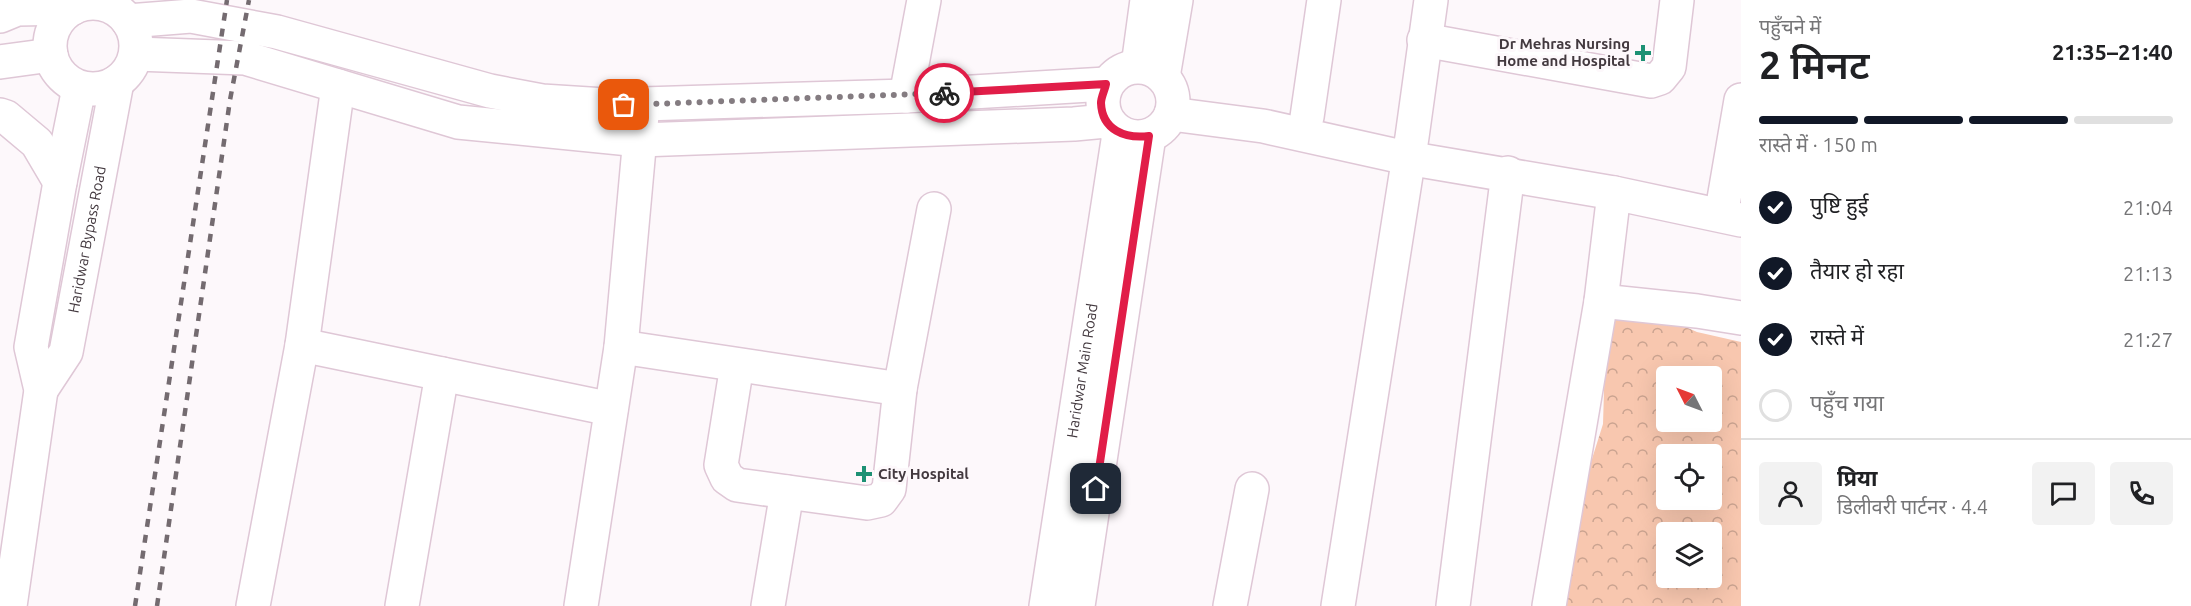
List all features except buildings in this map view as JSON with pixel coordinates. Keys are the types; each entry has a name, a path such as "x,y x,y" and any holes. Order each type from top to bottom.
{"street":[{"path":"906,96 924,0"},
{"name":"Haridwar Main Road","path":"1078,606 1145,106 1147,0"},
{"name":"Haridwar Main Road","path":"1046,606 1145,106 1176,0"},
{"path":"1307,117 1324,0"},
{"path":"1338,606 1431,0"},
{"path":"1424,40 1651,81 1660,78 1669,67 1677,0"},
{"path":"17,8 95,3 119,10 186,8 490,91 542,101 605,105 906,96 1106,84 1119,71 1145,106 1263,126 1618,176 1735,207"},
{"path":"78,4 64,14 57,23 50,44 51,55 61,75 80,88 103,89 117,82 130,70 136,54 136,36 119,10"},
{"path":"136,54 245,58 458,122 640,140 1074,124 1145,106 1307,117 1508,173 1614,193 1735,207"},
{"path":"0,62 51,55"},
{"name":"Haridwar Bypass Road","path":"41,390 66,352 117,82"},
{"path":"253,606 302,345 338,86"},
{"name":"Haridwar Bypass Road","path":"10,606 41,390 31,347 60,182 80,88"},
{"path":"1735,207 1741,100"},
{"path":"581,606 621,347 643,104"},
{"path":"0,115 6,117 37,143 60,182"},
{"path":"1453,606 1508,173"},
{"path":"1549,606 1600,301 1614,193"},
{"path":"737,365 721,465 727,478 738,485 786,492 867,503 881,500 889,489 900,389 934,209"},
{"path":"1600,301 1741,318"},
{"path":"302,345 611,409"},
{"path":"621,347 900,389"},
{"path":"402,606 442,374"},
{"path":"1230,606 1252,489"},
{"path":"768,606 786,492"}],"green space":[{"path":"1615,317 1670,320 1697,332 1741,342 1741,606 1561,606 1580,497 1603,424 1605,358"}],"railway":[{"path":"135,606 227,0"},
{"path":"157,606 230,100 249,0"}],"way so far":[{"path":"624,105 944,93"}],"place":[{"name":"Dr Mehras Nursing Home and Hospital","path":"1643,53"},
{"name":"City Hospital","path":"864,474"}],"route":[{"path":"944,93 1106,84 1101,102 1106,120 1119,134 1134,138 1149,136 1096,489"}]}
